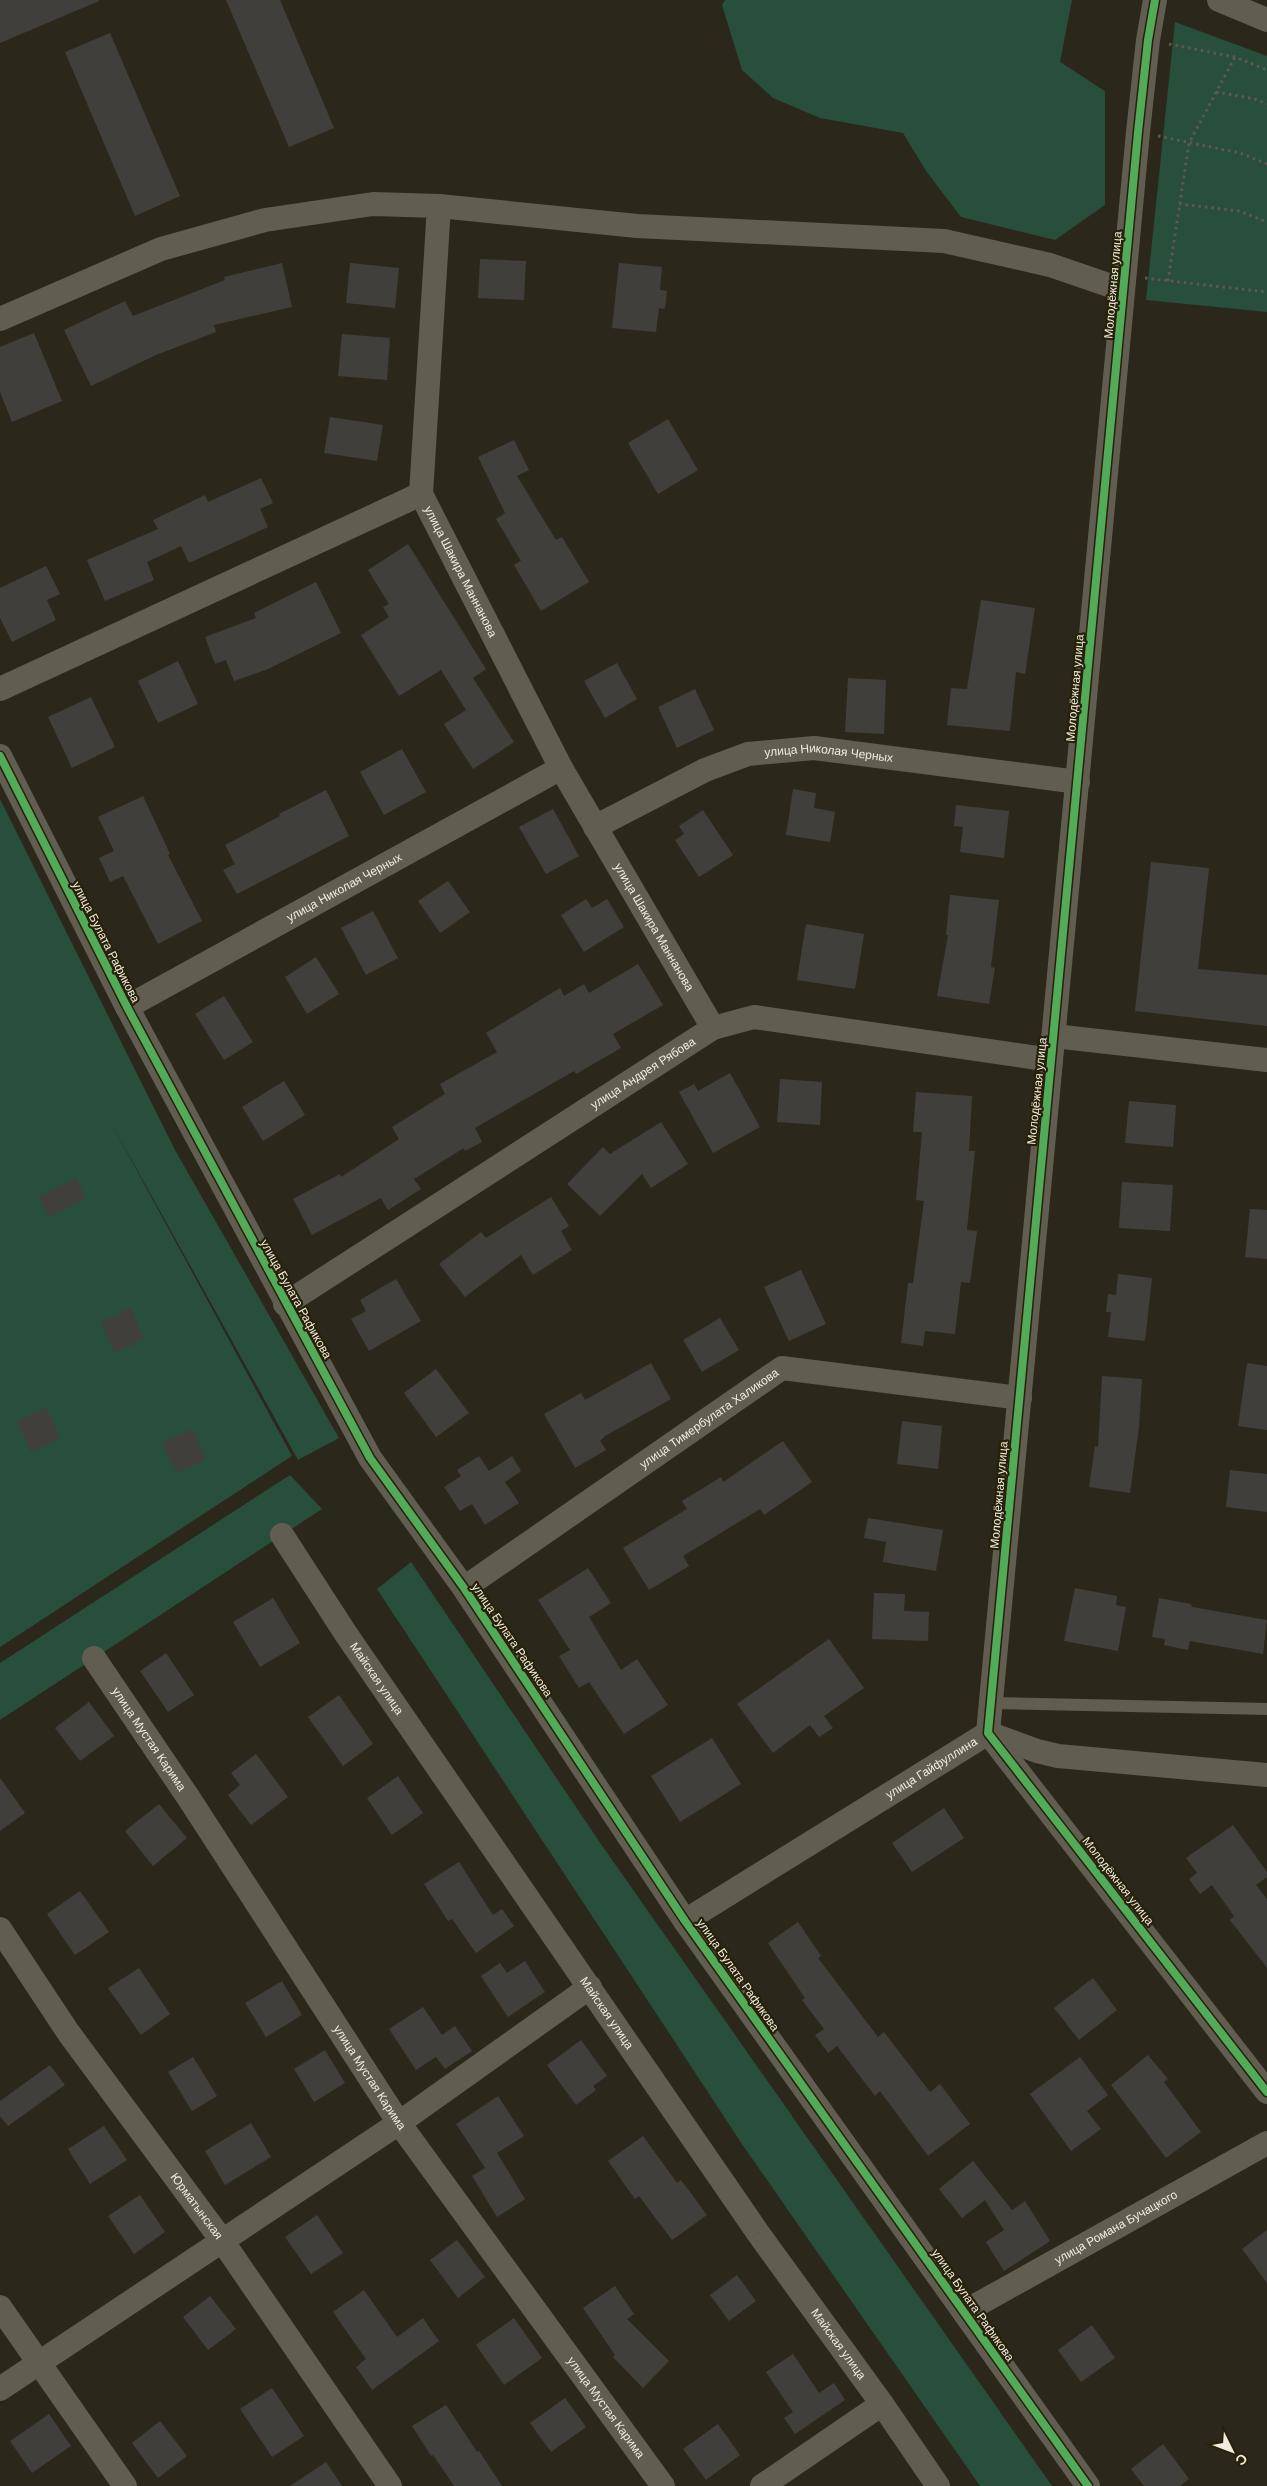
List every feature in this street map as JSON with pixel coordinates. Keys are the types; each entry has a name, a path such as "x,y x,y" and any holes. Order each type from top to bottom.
{"street":[{"name":"Молодёжная улица","path":"1155,0 1148,40 1138,132 988,1733 1267,2092"},
{"path":"1219,0 1267,20"},
{"path":"0,319 161,249 265,220 373,204 439,206 637,226 944,242 1124,283"},
{"path":"421,494 439,206"},
{"name":"улица Шакира Маннанова","path":"0,689 421,494 561,768 713,1028"},
{"name":"улица Николая Черных","path":"595,826 706,770 748,754 814,748 1078,782"},
{"name":"улица Булата Рафикова","path":"0,756 126,1007 370,1458 464,1588 685,1921 1088,2486"},
{"name":"улица Николая Черных","path":"126,1007 561,768"},
{"name":"улица Андрея Рябова","path":"285,1304 713,1028 754,1017 1051,1060"},
{"path":"1054,1036 1267,1060"},
{"name":"улица Тимербулата Халикова","path":"464,1588 782,1368 1020,1398"},
{"name":"Майская улица","path":"282,1534 346,1634 758,2233 882,2404 938,2486"},
{"name":"улица Мустая Карима","path":"94,1658 217,1841 399,2123 663,2486"},
{"name":"улица Гайфуллина","path":"685,1921 988,1733 1037,1752 1058,1756 1267,1775"},
{"name":"Юрматынская","path":"0,1929 68,2032 221,2239 390,2486"},
{"path":"0,2389 221,2239 399,2123 590,1987"},
{"name":"улица Романа Бучацкого","path":"964,2312 1267,2143"},
{"path":"0,2307 125,2486"},
{"path":"762,2486 882,2404"}],"lane":[{"path":"991,1703 1267,1709"}],"path":[{"path":"1148,40 1235,57 1267,70"},
{"path":"1168,280 1189,143 1235,57"},
{"path":"1216,92 1255,99 1267,104"},
{"path":"1138,132 1240,153 1267,164"},
{"path":"1179,204 1239,211 1267,222"},
{"path":"1124,283 1168,280 1267,292"}],"green space":[{"path":"725,0 1072,0 1060,62 1105,91 1105,205 1055,240 961,217 926,171 903,133 820,118 773,98 742,70 722,5"},
{"path":"1175,22 1267,56 1267,312 1146,300"},
{"path":"0,799 175,1150 339,1438 298,1460 110,1121 292,1456 0,1647"},
{"path":"290,1475 322,1509 0,1720 0,1663"},
{"path":"411,1562 603,1847 1052,2486 980,2486 744,2147 377,1589"}],"building":[{"path":"0,0 99,0 99,1 0,43"},
{"path":"226,0 280,0 334,128 289,147"},
{"path":"110,33 180,196 135,216 65,52"},
{"path":"480,259 526,261 524,300 478,298"},
{"path":"282,263 292,307 214,325 216,332 156,355 91,386 64,330 125,301 133,316 225,280 224,277"},
{"path":"350,263 399,268 395,308 346,303"},
{"path":"619,263 662,267 660,290 667,291 665,309 659,308 656,332 612,328"},
{"path":"34,333 62,401 12,422 0,392 0,347"},
{"path":"342,334 390,338 387,380 338,376"},
{"path":"330,417 383,425 377,461 324,453"},
{"path":"668,419 698,470 658,494 628,443"},
{"path":"514,440 529,470 517,476 556,540 562,537 589,582 541,611 514,565 521,561 496,519 505,513 478,457"},
{"path":"261,478 273,503 260,509 268,527 189,563 181,546 147,562 154,580 105,601 87,560 158,529 153,520 205,495 208,502"},
{"path":"408,544 486,669 473,678 514,742 473,769 444,724 466,710 441,670 399,696 361,635 389,617 383,607 389,604 368,570"},
{"path":"46,566 60,594 47,600 56,620 12,642 0,618 0,588"},
{"path":"316,582 341,633 268,669 234,681 226,660 215,664 205,637 256,618 254,613"},
{"path":"981,600 1035,608 1025,674 1016,672 1010,731 947,725 951,688 967,689"},
{"path":"178,661 198,704 158,723 138,681"},
{"path":"617,663 637,699 605,718 584,681"},
{"path":"848,678 886,680 884,734 845,732"},
{"path":"695,689 714,730 677,748 658,707"},
{"path":"91,697 115,747 72,768 48,717"},
{"path":"402,749 426,792 384,815 360,772"},
{"path":"793,789 816,793 814,808 835,812 830,842 786,835"},
{"path":"326,790 349,836 237,894 223,870 235,864 225,845"},
{"path":"143,796 170,854 168,855 202,921 158,944 123,876 110,882 99,858 114,851 98,817"},
{"path":"956,805 1009,811 1004,858 960,852 963,827 954,826"},
{"path":"553,809 579,856 546,874 519,827"},
{"path":"703,810 733,855 699,877 675,840 684,834 679,826"},
{"path":"1151,862 1209,868 1198,969 1267,975 1267,1026 1135,1011"},
{"path":"448,881 470,912 440,933 418,901"},
{"path":"950,895 999,900 991,967 995,968 989,1004 937,996 948,935 946,935"},
{"path":"586,899 592,908 607,899 624,927 584,952 561,915"},
{"path":"373,911 398,958 366,975 341,928"},
{"path":"806,924 864,934 855,989 797,980"},
{"path":"316,957 339,994 307,1014 285,977"},
{"path":"638,964 663,1005 613,1034 621,1048 576,1074 574,1071 475,1128 482,1142 465,1151 464,1148 414,1179 421,1189 388,1210 381,1198 312,1235 293,1199 340,1174 341,1177 399,1139 392,1127 445,1094 440,1084 497,1052 486,1033 560,988 564,996 584,984 589,993"},
{"path":"224,996 253,1042 224,1060 195,1014"},
{"path":"730,1073 760,1127 713,1153 679,1092 694,1084 698,1091"},
{"path":"780,1079 822,1082 820,1125 777,1122"},
{"path":"284,1081 305,1115 263,1141 242,1107"},
{"path":"916,1092 972,1096 969,1151 975,1151 967,1230 977,1231 970,1283 961,1282 955,1334 925,1331 923,1346 901,1343 908,1283 913,1283 924,1201 916,1200 922,1132 913,1132"},
{"path":"1129,1101 1176,1105 1173,1147 1125,1143"},
{"path":"661,1122 688,1164 651,1188 642,1174 600,1216 567,1184 603,1147 610,1154"},
{"path":"76,1178 86,1198 49,1217 38,1197"},
{"path":"1122,1182 1173,1185 1170,1231 1119,1228"},
{"path":"551,1197 569,1226 561,1231 572,1250 533,1275 521,1255 465,1297 439,1264 481,1232 486,1238"},
{"path":"1250,1209 1267,1210 1267,1259 1245,1257"},
{"path":"801,1270 826,1324 789,1341 764,1287"},
{"path":"1118,1274 1152,1278 1145,1341 1108,1337 1111,1312 1106,1312 1108,1294 1116,1295"},
{"path":"396,1279 421,1321 369,1351 351,1319 366,1311 360,1300"},
{"path":"130,1308 144,1339 115,1353 101,1322"},
{"path":"720,1318 739,1350 702,1372 683,1340"},
{"path":"651,1363 671,1399 605,1436 600,1441 606,1450 575,1468 544,1414 581,1393 585,1400"},
{"path":"1247,1363 1267,1366 1267,1430 1238,1426"},
{"path":"436,1369 469,1413 436,1437 404,1393"},
{"path":"1102,1376 1142,1379 1139,1427 1130,1493 1089,1487 1095,1446 1098,1447"},
{"path":"46,1407 60,1438 31,1452 17,1421"},
{"path":"902,1421 942,1426 938,1469 897,1464"},
{"path":"192,1429 206,1460 176,1473 162,1443"},
{"path":"783,1441 812,1482 764,1515 760,1509 683,1556 689,1566 649,1590 623,1548 687,1509 682,1501 721,1477 723,1482"},
{"path":"479,1456 489,1471 512,1456 521,1471 505,1482 519,1503 485,1525 472,1504 460,1511 444,1487 461,1476 457,1470"},
{"path":"1230,1470 1267,1474 1267,1512 1226,1507"},
{"path":"868,1518 943,1530 936,1571 883,1562 886,1542 864,1538"},
{"path":"588,1568 611,1603 589,1617 621,1670 637,1659 668,1705 624,1734 589,1682 579,1688 559,1656 570,1650 538,1600"},
{"path":"1075,1588 1117,1596 1116,1605 1126,1607 1118,1651 1064,1641"},
{"path":"874,1593 905,1594 904,1611 929,1612 928,1641 872,1639"},
{"path":"273,1598 300,1643 260,1667 233,1622"},
{"path":"1159,1598 1191,1604 1192,1607 1267,1620 1263,1654 1190,1641 1188,1650 1164,1645 1165,1639 1152,1637"},
{"path":"829,1639 864,1688 824,1716 833,1728 819,1737 810,1725 773,1753 737,1704"},
{"path":"166,1653 194,1695 168,1712 140,1671"},
{"path":"339,1695 373,1744 343,1766 308,1717"},
{"path":"89,1702 114,1736 80,1761 55,1728"},
{"path":"712,1738 741,1784 680,1822 651,1776"},
{"path":"256,1754 288,1797 251,1825 228,1795 240,1785 231,1773"},
{"path":"398,1776 423,1813 392,1835 367,1798"},
{"path":"0,1778 25,1813 0,1831"},
{"path":"159,1804 187,1838 153,1866 125,1831"},
{"path":"944,1808 964,1838 912,1872 892,1843"},
{"path":"1233,1825 1267,1872 1267,1877 1256,1885 1267,1899 1267,1968 1230,1920 1234,1916 1212,1885 1200,1894 1189,1879 1197,1873 1186,1858"},
{"path":"459,1862 493,1915 502,1909 514,1926 476,1953 452,1919 448,1921 424,1884"},
{"path":"80,1891 109,1932 75,1955 47,1914"},
{"path":"798,1922 821,1956 818,1958 878,2037 884,2032 930,2092 940,2084 970,2124 928,2156 880,2091 875,2096 837,2046 828,2053 815,2035 824,2029 802,2000 805,1998 768,1943"},
{"path":"525,1961 545,1992 508,2017 481,1976 500,1963 507,1973"},
{"path":"139,1968 170,2014 141,2035 108,1988"},
{"path":"1093,1978 1117,2010 1079,2040 1054,2008"},
{"path":"282,1981 302,2015 266,2037 245,2003"},
{"path":"423,2007 442,2035 455,2026 472,2051 445,2069 436,2057 416,2070 389,2029"},
{"path":"581,2040 607,2076 593,2086 596,2090 576,2105 547,2065"},
{"path":"325,2050 345,2083 314,2102 294,2069"},
{"path":"1148,2055 1168,2079 1164,2082 1201,2132 1166,2158 1111,2085"},
{"path":"193,2057 217,2096 192,2111 168,2072"},
{"path":"1080,2057 1108,2095 1087,2111 1101,2129 1071,2151 1030,2094"},
{"path":"50,2065 65,2085 8,2126 0,2116 0,2101"},
{"path":"498,2096 524,2136 497,2153 525,2199 497,2217 472,2176 485,2168 456,2124"},
{"path":"251,2123 271,2157 225,2185 205,2151"},
{"path":"104,2126 127,2160 90,2184 68,2149"},
{"path":"643,2136 677,2183 681,2180 707,2215 672,2240 639,2196 635,2199 608,2161"},
{"path":"973,2161 1012,2210 1025,2201 1050,2241 1004,2271 986,2242 1004,2230 985,2200 962,2218 939,2189"},
{"path":"140,2195 165,2232 134,2254 108,2216"},
{"path":"317,2215 343,2253 311,2274 285,2237"},
{"path":"1267,2230 1267,2283 1242,2249"},
{"path":"457,2240 485,2277 458,2298 430,2260"},
{"path":"737,2275 756,2301 729,2321 710,2295"},
{"path":"615,2286 634,2314 627,2319 669,2361 643,2388 613,2357 615,2355 583,2308"},
{"path":"364,2290 397,2337 423,2318 439,2341 372,2390 356,2367 366,2359 333,2312"},
{"path":"210,2296 236,2329 208,2350 183,2317"},
{"path":"514,2318 542,2358 504,2385 476,2345"},
{"path":"1092,2325 1115,2358 1081,2382 1058,2350"},
{"path":"793,2354 819,2393 834,2383 845,2400 795,2434 784,2418 793,2412 766,2372"},
{"path":"272,2388 304,2436 272,2457 240,2409"},
{"path":"565,2398 586,2427 551,2452 530,2423"},
{"path":"446,2405 502,2486 454,2486 433,2455 431,2456 412,2426"},
{"path":"49,2414 71,2446 32,2473 10,2441"},
{"path":"160,2421 187,2456 158,2478 132,2443"},
{"path":"718,2424 740,2455 706,2480 683,2449"},
{"path":"1163,2444 1189,2479 1180,2486 1144,2486 1131,2469"},
{"path":"326,2462 342,2486 290,2486"}],"cycle path":[{"path":"1155,0 1148,40 1138,132 988,1733 1267,2092"},
{"path":"0,756 127,1007 370,1458 464,1588 685,1921 1088,2486"}]}
